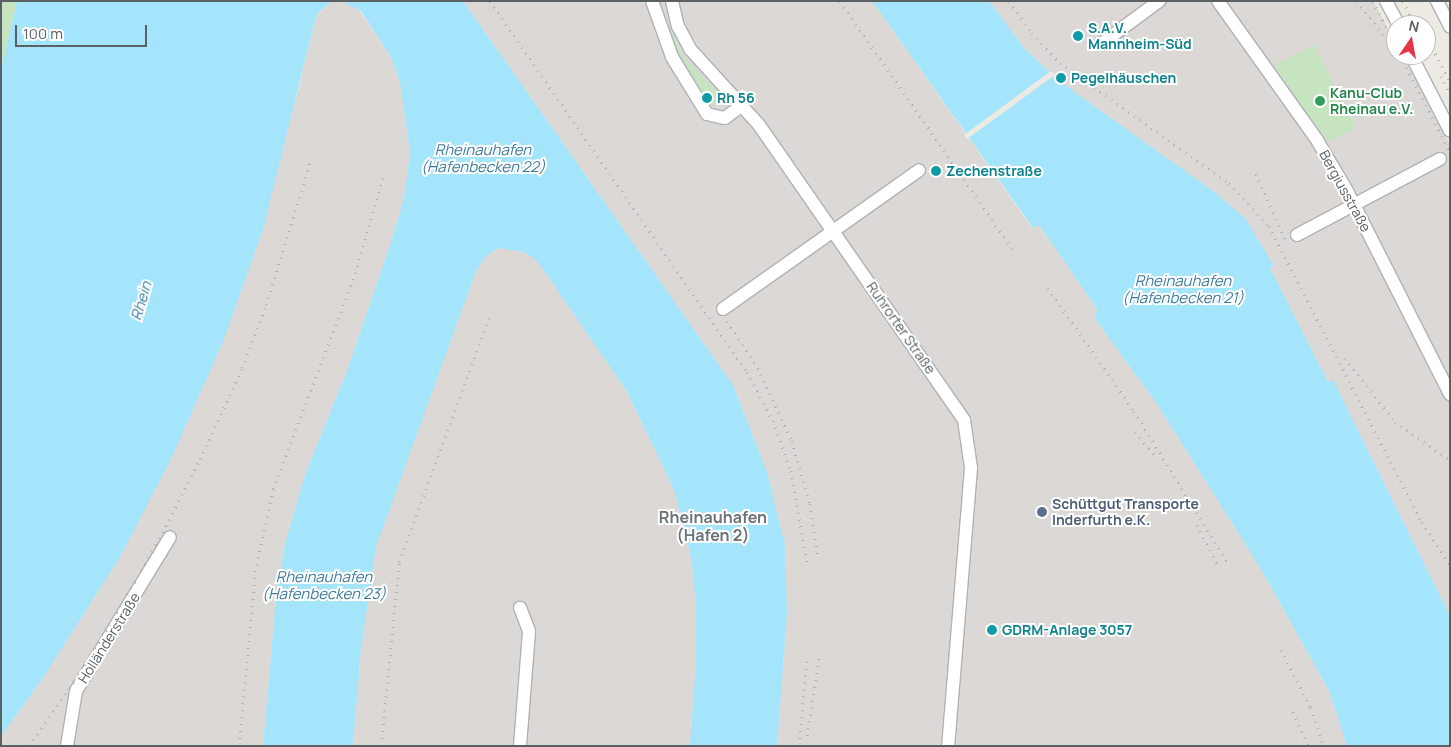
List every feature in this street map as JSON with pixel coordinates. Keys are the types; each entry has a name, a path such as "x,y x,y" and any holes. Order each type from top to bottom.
{"street":[{"path":"652,1 672,57 707,114 725,118 742,105"},
{"name":"Ruhrorter Straße","path":"672,1 678,26 691,50 742,105 834,231 958,408 967,429 971,468 948,746"},
{"path":"1106,40 1159,1"},
{"name":"Bergiusstraße","path":"1218,1 1316,140 1354,205 1450,394"},
{"path":"1386,1 1394,15"},
{"path":"1437,1 1450,27"},
{"path":"1417,65 1450,131"},
{"path":"1297,235 1440,159"},
{"path":"723,309 919,170"},
{"name":"Holländerstraße","path":"67,746 76,691 170,537"},
{"path":"520,608 529,631 520,746"}],"shaded area":[{"path":"333,1 349,3 360,11 391,57 400,83 410,152 404,198 391,242 348,368 305,475 285,543 276,597 263,746 1,746 1,736 43,678 120,557 297,95 318,14"},
{"path":"463,1 872,1 1032,228 1038,224 1097,309 1095,319 1157,404 1262,571 1329,691 1347,746 777,746 787,614 785,545 767,472 733,385"},
{"path":"989,1 1373,1 1386,25 1386,65 1408,65 1450,145 1450,616 1333,381 1328,383 1270,268 1273,266 1231,206 1059,81 1024,48"},
{"path":"499,248 523,252 535,259 547,275 627,392 674,490 691,557 696,605 695,675 690,746 353,746 361,649 375,547 476,271 486,256"}],"green space":[{"path":"1,1 17,1 1,70"},
{"path":"657,1 660,1 680,52 725,101 723,106 710,105 706,102 710,98 705,97 675,53"},
{"name":"Kanu-Club Rheinau e.V.","path":"1314,45 1356,128 1328,142 1273,66"}],"water":[{"name":"Rhein","path":"17,1 333,1 318,13 263,229 224,339 171,459 120,557 43,678 1,736 1,70"},
{"name":"Rheinauhafen (Hafenbecken 22)","path":"341,1 463,1 733,385 767,472 785,545 787,614 777,746 690,746 695,675 696,605 691,557 674,490 627,392 547,275 535,259 523,252 499,248 486,256 476,271 376,547 361,649 353,746 263,746 276,597 285,543 305,475 348,368 391,242 404,198 410,152 400,83 391,57 361,11"},
{"name":"Rheinauhafen (Hafenbecken 21)","path":"872,1 989,1 1024,48 1059,81 1213,191 1245,218 1274,266 1270,268 1328,382 1333,380 1450,616 1450,746 1347,746 1329,691 1262,571 1157,404 1095,319 1097,309 1039,225 1033,228"}],"pier":[{"path":"1051,71 1055,75 967,139 964,135"}],"railway":[{"path":"490,1 747,372 773,421 791,471 808,566"},
{"path":"840,1 1014,251"},
{"path":"1009,1 1032,33 1060,63 1229,183 1269,226 1422,522 1450,565"},
{"path":"1357,1 1386,38"},
{"path":"1373,1 1386,27"},
{"path":"1403,1 1410,15"},
{"path":"1436,55 1450,82"},
{"path":"1405,65 1450,152"},
{"path":"1441,76 1450,94"},
{"path":"29,746 88,661 156,545 200,459 242,368 266,305 311,159"},
{"path":"1256,174 1286,241"},
{"path":"239,746 255,572 273,489 353,280 383,177"},
{"path":"1048,288 1134,411 1228,563"},
{"path":"381,746 399,562 489,317"},
{"path":"727,321 758,368 792,441 810,504 818,556"},
{"path":"1345,358 1395,422 1450,460"},
{"path":"1135,432 1155,456"},
{"path":"1197,525 1219,567"},
{"path":"1281,650 1311,708 1323,746"},
{"path":"799,746 807,656"},
{"path":"807,736 819,657"},
{"path":"1293,712 1309,746"}],"place":[{"name":"S.A.V. Mannheim-Süd","path":"1078,36"},
{"name":"Pegelhäuschen","path":"1061,78"},
{"name":"Rh 56","path":"707,98"},
{"name":"Kanu-Club Rheinau e.V.","path":"1320,101"},
{"name":"Zechenstraße","path":"936,171"},
{"name":"Schüttgut Transporte Inderfurth e.K.","path":"1042,512"},
{"name":"GDRM-Anlage 3057","path":"992,630"}],"district":[{"name":"Rheinauhafen (Hafen 2)","path":"713,526"}],"water label":[{"name":"Rheinauhafen (Hafenbecken 23)","path":"324,584"}]}
